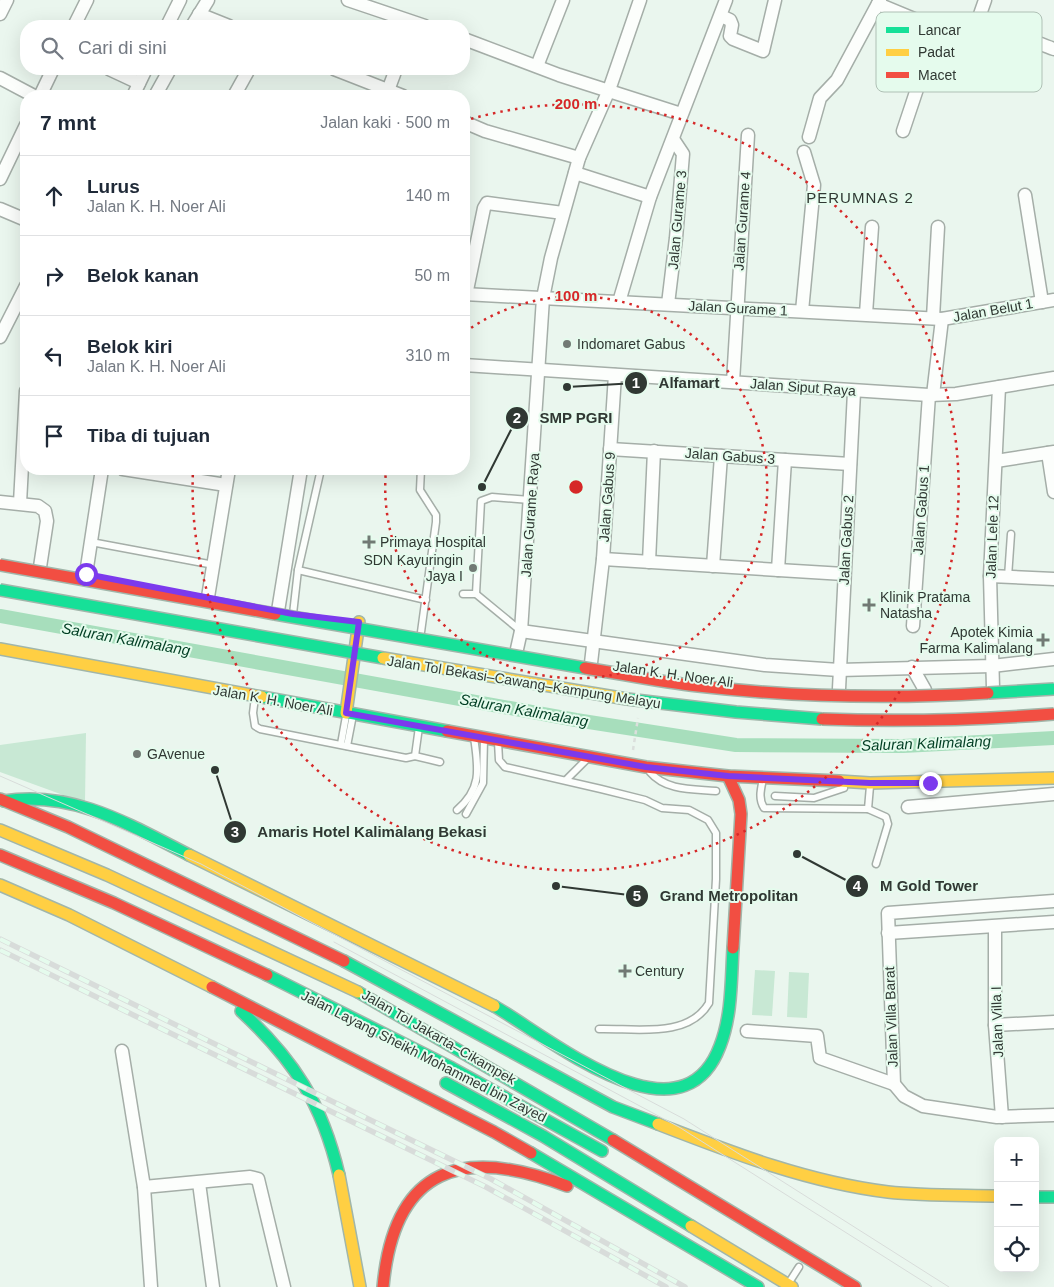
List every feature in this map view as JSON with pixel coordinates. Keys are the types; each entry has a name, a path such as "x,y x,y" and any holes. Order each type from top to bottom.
{"main road":[{"name":"Jalan K. H. Noer Ali","path":"0,558 293,614 420,632 592,663 752,684 838,689 925,690 993,688 1054,682"},
{"name":"Jalan Tol Bekasi–Cawang–Kampung Melayu","path":"0,565 485,652 698,686 806,694 925,697 1054,690"},
{"name":"Jalan Tol Bekasi–Cawang–Kampung Melayu","path":"0,590 595,696 719,712 825,720 942,721 1054,714"},
{"path":"351,708 363,623"},
{"name":"Jalan K. H. Noer Ali","path":"0,649 255,697 351,708 420,726 646,767 728,776 866,783 930,783 1054,778"},
{"path":"2,800 24,797 52,797 98,813 147,834 481,998 583,1063 643,1088 681,1086 705,1074 718,1053 725,1033 729,1010 741,814 739,800 728,776"},
{"path":"2,800 68,827 363,971 613,1107 754,1161 816,1179 888,1192 994,1196"},
{"name":"Jalan Tol Jakarta–Cikampek","path":"0,830 116,879 374,999 544,1098 855,1287"},
{"name":"Jalan Layang Sheikh Mohammed bin Zayed","path":"0,855 202,943 341,1012 552,1122 609,1155"},
{"path":"7,871 39,884"},
{"path":"0,885 70,914 494,1132 758,1287"},
{"path":"156,957 225,1000 252,1020 276,1044 305,1082 322,1116 339,1172 360,1287"},
{"name":"Jalan Layang Sheikh Mohammed bin Zayed","path":"439,1080 543,1136 790,1286"},
{"path":"383,1287 388,1244 401,1214 422,1189 437,1178 457,1170 485,1166 516,1170 551,1180 628,1211"},
{"path":"1039,1197 1054,1197"},
{"path":"795,1264 833,1287"}],"street":[{"path":"77,20 87,0"},
{"path":"171,20 180,0"},
{"path":"196,20 208,0"},
{"path":"537,66 563,0"},
{"name":"Jalan Gurame Raya","path":"517,649 521,631 544,298 550,258 579,158 609,90 640,0"},
{"path":"619,302 650,198 726,0"},
{"path":"721,16 730,20 732,24 730,36 732,39 763,51 775,0"},
{"path":"981,12 985,0"},
{"path":"0,14 5,1"},
{"path":"353,1 401,20"},
{"path":"808,137 820,98 837,80 879,2 901,12"},
{"path":"199,14 214,20"},
{"path":"470,41 537,66 682,114"},
{"path":"1042,45 1054,49"},
{"path":"43,90 50,75"},
{"path":"121,75 139,84"},
{"path":"136,90 143,75"},
{"path":"158,90 167,75"},
{"path":"237,90 246,75"},
{"path":"347,75 380,90"},
{"path":"388,90 394,75"},
{"path":"0,78 23,90"},
{"path":"903,131 916,92"},
{"path":"470,125 485,131 579,158"},
{"name":"Jalan Gurame 4","path":"732,382 748,135"},
{"path":"0,179 20,137"},
{"name":"Jalan Gurame 3","path":"668,304 683,154 673,139"},
{"path":"802,311 814,185 804,152"},
{"path":"575,173 650,198"},
{"path":"1025,195 1048,301"},
{"path":"470,271 484,208 487,203 563,213"},
{"path":"0,208 20,217"},
{"name":"Jalan Gabus 1","path":"913,626 937,318 938,227"},
{"path":"866,314 872,228"},
{"name":"Jalan Gurame 1","path":"470,294 937,318"},
{"path":"0,337 20,298"},
{"name":"Jalan Belut 1","path":"937,318 1048,301"},
{"name":"Jalan Siput Raya","path":"470,365 732,382 854,392 931,395 956,394 1054,378"},
{"name":"Jalan Gabus 9","path":"592,663 603,560 615,375"},
{"name":"Jalan Lele 12","path":"993,688 990,576 999,387"},
{"name":"Jalan Gabus 2","path":"838,689 854,392"},
{"name":"Jalan Gabus 3","path":"610,448 850,464"},
{"path":"649,562 654,451"},
{"path":"996,461 1051,452 1054,492"},
{"path":"713,566 721,456"},
{"path":"778,570 785,460"},
{"path":"17,503 20,466"},
{"path":"86,574 101,475"},
{"path":"164,475 226,484"},
{"path":"208,597 228,475"},
{"path":"278,611 300,475"},
{"path":"0,502 38,506 46,513 47,525 40,567"},
{"path":"603,560 844,574"},
{"path":"990,576 1054,579"},
{"path":"521,631 765,665 839,670 992,666 1054,660"},
{"path":"912,667 925,690"},
{"path":"908,806 1054,794"},
{"name":"Jalan Villa Barat","path":"1002,1117 922,1106 904,1096 894,1084 888,913 1054,901"},
{"path":"888,933 1054,922"},
{"name":"Jalan Villa I","path":"995,927 995,1025 1002,1117"},
{"path":"995,1025 1054,1022"},
{"path":"747,1031 817,1036 820,1058 894,1084"},
{"path":"122,1051 144,1187 151,1287"},
{"path":"1002,1117 1054,1115"},
{"path":"144,1187 250,1177 258,1180 284,1287"},
{"path":"199,1182 213,1287"}],"lane":[{"path":"293,614 298,570 320,475"},
{"path":"420,475 420,490 436,515 426,600 420,632"},
{"path":"476,594 481,501 492,497 531,500"},
{"path":"1008,576 1011,534"},
{"path":"91,542 214,564"},
{"path":"298,570 426,600"},
{"path":"463,594 476,594 521,631"},
{"path":"255,697 253,720 255,726 260,729 406,758 415,756 440,762"},
{"path":"344,745 351,708"},
{"path":"415,756 420,726"},
{"path":"466,814 483,783 485,762 479,737"},
{"path":"457,810 466,802 476,782 479,762 479,737"},
{"path":"498,740 499,760 505,767 645,800 662,808 689,810 708,820 716,833 716,879 709,1003 702,1015 673,1028 599,1029"},
{"path":"566,780 590,757"},
{"path":"485,762 499,760"},
{"path":"646,767 657,780 670,786 716,791"},
{"path":"764,778 760,791 761,802 764,808 868,809 886,817 888,824 876,864"},
{"path":"775,796 814,798 866,783 868,809"},
{"path":"790,1286 795,1264"}],"path":[{"path":"632,757 639,712"}],"green space":[{"path":"86,733 85,803 0,772 0,745"},
{"path":"755,970 775,971 772,1016 752,1015"},
{"path":"789,972 809,973 807,1018 787,1017"}],"waterway":[{"name":"Saluran Kalimalang","path":"0,616 576,720 736,745 903,746 1054,738"}],"tram line":[{"path":"0,776 201,864 684,1119 949,1287"},
{"path":"334,942 679,1127 932,1287"}],"railway":[{"path":"0,939 491,1179 685,1287"},
{"path":"0,950 486,1187 666,1287"}],"traffic: fast":[{"path":"0,590 383,658"},
{"path":"275,614 585,668"},
{"path":"988,693 1054,689"},
{"path":"262,697 447,731"},
{"path":"627,699 736,712 822,719"},
{"path":"4,801 29,799 77,805 123,822 189,855"},
{"path":"494,1006 546,1040 612,1076 645,1087 676,1088 701,1075 720,1046 729,1010 733,948"},
{"path":"344,961 613,1107 658,1124"},
{"path":"267,975 452,1068 602,1151"},
{"path":"358,992 613,1140"},
{"path":"241,1011 276,1047 304,1084 324,1126 339,1175"},
{"path":"446,1083 543,1136 691,1226"},
{"path":"531,1153 758,1287"},
{"path":"1039,1197 1054,1197"}],"traffic: slow":[{"path":"346,713 359,622"},
{"path":"0,649 262,697"},
{"path":"383,658 627,699"},
{"path":"839,781 870,783 1054,778"},
{"path":"0,830 107,875 358,992"},
{"path":"189,855 494,1006"},
{"path":"0,885 69,915 212,987"},
{"path":"658,1124 742,1156 828,1181 888,1192 994,1196"},
{"path":"339,1175 360,1287"},
{"path":"691,1226 792,1287"}],"traffic: jam":[{"path":"0,565 275,614"},
{"path":"585,668 684,684 770,693 843,696 916,696 988,693"},
{"path":"822,719 938,720 1054,714"},
{"path":"447,731 646,767 728,776 839,781"},
{"path":"728,776 739,800 741,814 733,948"},
{"path":"0,799 68,827 344,961"},
{"path":"0,855 114,903 267,975"},
{"path":"212,987 494,1132 531,1153"},
{"path":"613,1140 855,1287"},
{"path":"383,1287 390,1246 402,1215 419,1191 440,1176 466,1168 496,1168 530,1174 567,1186"}],"place":[{"name":"Indomaret Gabus","path":"567,344"},
{"name":"Alfamart","path":"567,387"},
{"name":"SMP PGRI","path":"482,487"},
{"name":"Primaya Hospital","path":"369,542"},
{"name":"SDN Kayuringin Jaya I","path":"473,568"},
{"name":"Klinik Pratama Natasha","path":"869,605"},
{"name":"Apotek Kimia Farma Kalimalang","path":"1043,640"},
{"name":"GAvenue","path":"137,754"},
{"name":"Amaris Hotel Kalimalang Bekasi","path":"215,770"},
{"name":"M Gold Tower","path":"797,854"},
{"name":"Grand Metropolitan","path":"556,886"},
{"name":"Century","path":"625,971"}],"district":[{"name":"PERUMNAS 2","path":"860,197"}],"route":[{"path":"86,574 293,614 359,622 346,713 646,767 728,776 870,783 930,783"}]}
